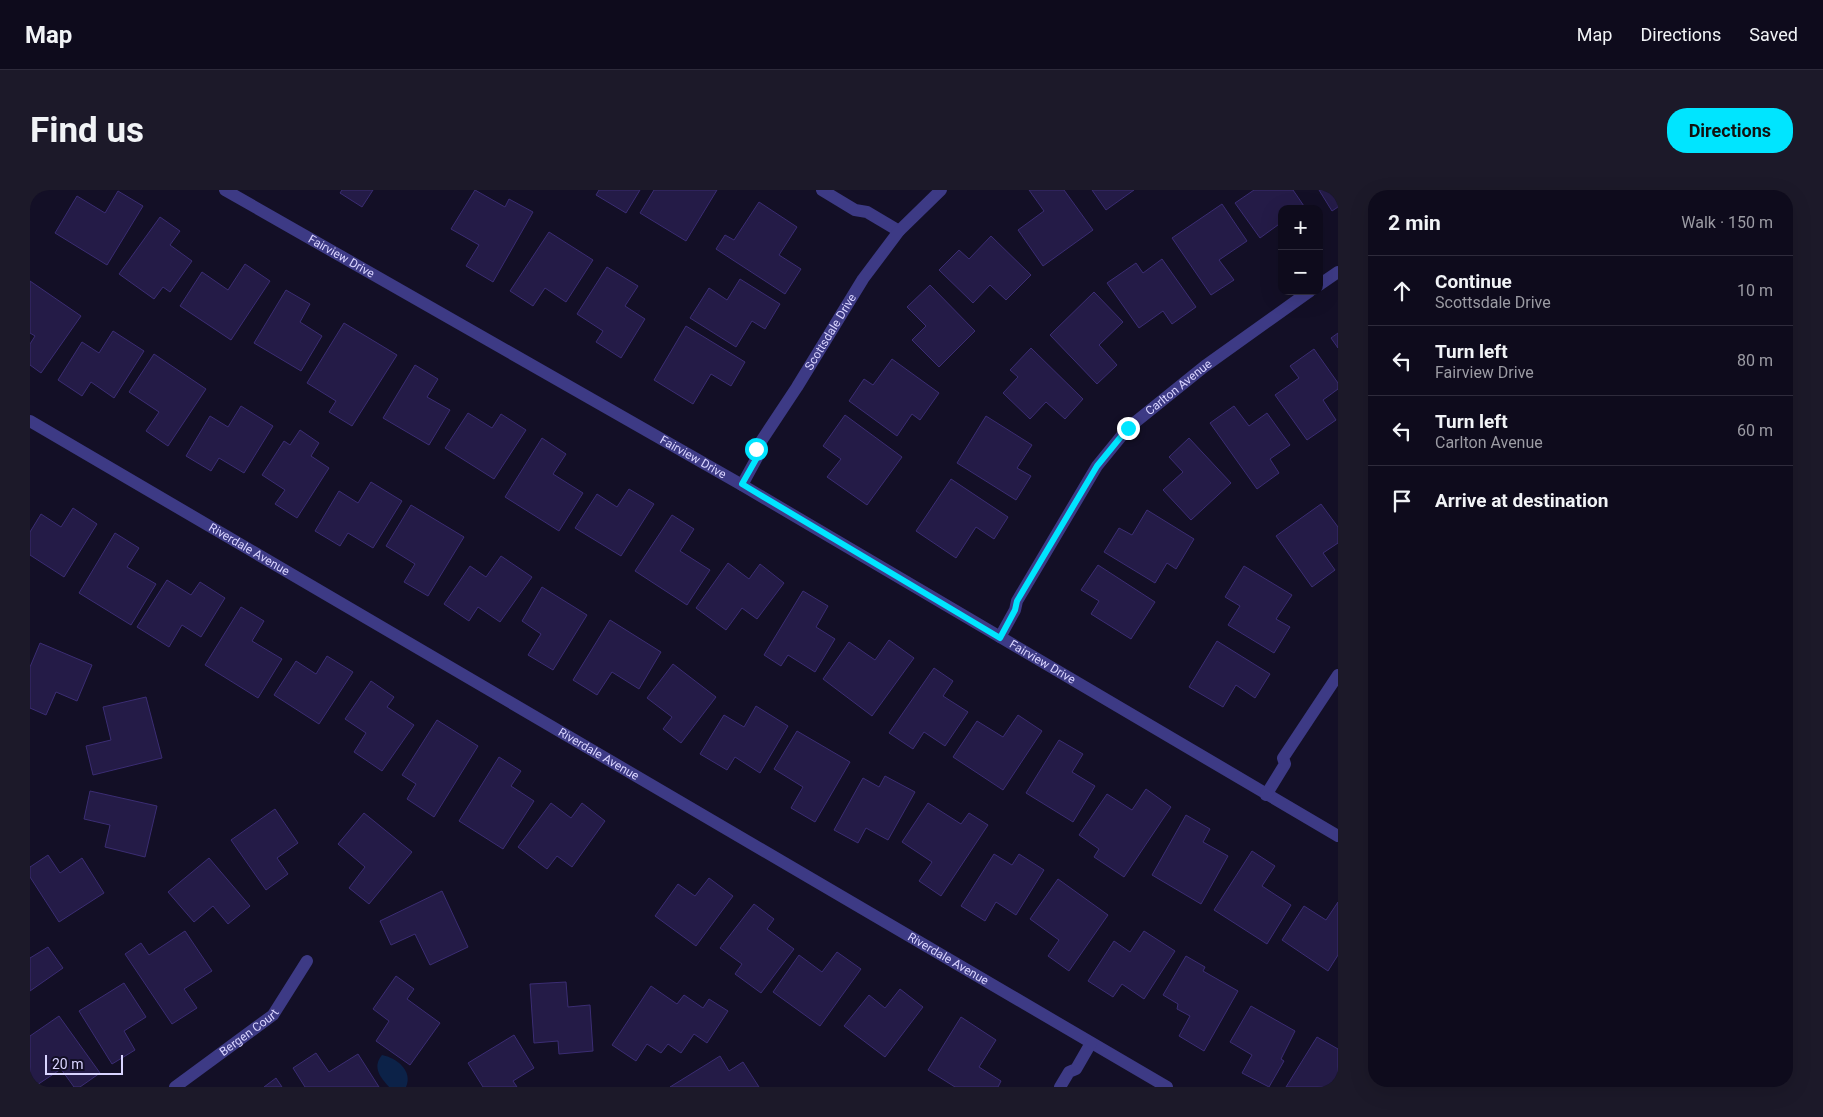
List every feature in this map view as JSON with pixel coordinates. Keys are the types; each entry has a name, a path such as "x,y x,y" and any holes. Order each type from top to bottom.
{"street":[{"name":"Fairview Drive","path":"225,190 742,484 1338,836"},
{"path":"822,190 854,210 867,212 899,231"},
{"name":"Scottsdale Drive","path":"742,484 759,454 756,449 797,387 863,279 899,231 940,190"},
{"path":"1323,282 1338,272"},
{"name":"Carlton Avenue","path":"1000,638 1015,610 1017,601 1097,466 1128,428 1205,366 1304,295"},
{"name":"Riverdale Avenue","path":"30,421 1167,1087"},
{"path":"1266,795 1285,764 1283,758 1338,675"},
{"name":"Bergen Court","path":"175,1087 273,1015 307,961"},
{"path":"1060,1087 1069,1072 1076,1069 1091,1043"}],"water":[{"path":"382,1055 393,1059 402,1066 408,1081 406,1087 389,1087 383,1079 377,1068"}],"building":[{"path":"342,190 373,190 362,207 340,193"},
{"path":"475,190 505,207 509,199 533,212 493,282 466,266 479,245 451,229"},
{"path":"599,190 640,190 626,213 596,195"},
{"path":"654,190 717,190 686,241 640,213"},
{"path":"1029,190 1064,190 1093,230 1043,266 1018,230 1044,211"},
{"path":"1092,190 1134,190 1106,210"},
{"path":"1254,190 1293,190 1303,205 1278,205 1278,225 1260,238 1235,203"},
{"path":"1319,190 1338,190 1338,207 1332,211"},
{"path":"118,191 143,206 107,265 55,233 77,196 105,213"},
{"path":"759,202 797,227 779,255 801,269 785,294 716,249 725,235 734,240"},
{"path":"1222,204 1247,241 1219,260 1234,280 1211,295 1172,238"},
{"path":"160,217 180,231 170,245 192,261 170,292 163,287 154,299 119,274"},
{"path":"549,232 593,260 566,302 545,288 533,306 510,291"},
{"path":"991,236 1031,275 1006,300 990,285 973,303 939,270 959,250 969,259"},
{"path":"1162,259 1196,307 1172,324 1163,311 1139,328 1107,283 1136,263 1143,273"},
{"path":"245,264 270,281 231,340 180,306 202,272 228,290"},
{"path":"607,267 638,286 625,306 645,319 621,358 596,342 603,331 577,314"},
{"path":"740,279 780,304 765,329 752,321 736,347 690,318 709,288 727,300"},
{"path":"30,281 81,316 41,373 30,365 30,344 35,336 30,333"},
{"path":"930,285 975,331 939,367 912,340 926,326 907,307"},
{"path":"286,290 310,304 300,322 322,336 301,371 254,343"},
{"path":"1094,292 1123,322 1099,345 1117,365 1097,384 1050,335"},
{"path":"344,323 397,355 352,426 329,412 336,401 307,383"},
{"path":"686,326 745,362 731,386 711,374 693,404 654,380"},
{"path":"113,331 144,351 114,398 91,382 82,396 58,380 82,342 99,353"},
{"path":"1338,333 1338,348 1331,338"},
{"path":"1031,348 1083,399 1065,419 1046,402 1030,419 1003,393 1018,377 1010,370"},
{"path":"1314,349 1338,383 1338,389 1323,400 1336,420 1307,440 1275,395 1299,378 1290,366"},
{"path":"154,354 206,389 168,446 146,431 159,412 129,392"},
{"path":"892,359 939,393 920,420 912,414 897,436 849,401 864,379 873,385"},
{"path":"415,365 438,379 427,397 450,410 429,445 383,418"},
{"path":"241,406 273,426 244,473 219,458 211,471 186,456 210,416 228,427"},
{"path":"1234,406 1249,426 1267,413 1290,445 1270,459 1279,473 1257,489 1210,423"},
{"path":"468,413 492,428 501,414 526,430 494,479 445,448"},
{"path":"845,415 902,457 867,505 827,477 841,459 823,446"},
{"path":"986,416 1032,445 1017,468 1031,476 1016,500 957,463"},
{"path":"300,430 319,443 311,456 329,468 297,518 275,504 285,490 262,475 284,441 290,445"},
{"path":"542,438 566,454 553,474 583,493 559,531 505,497"},
{"path":"1189,438 1231,483 1191,520 1163,490 1183,472 1169,457"},
{"path":"951,479 1008,517 994,539 976,527 956,558 916,531"},
{"path":"371,482 402,501 373,548 348,533 340,546 315,531 339,491 358,503"},
{"path":"629,489 654,504 621,556 575,528 597,494 617,507"},
{"path":"1321,504 1338,527 1338,543 1323,553 1335,570 1312,587 1276,536"},
{"path":"411,505 464,537 428,596 404,582 415,564 386,546"},
{"path":"73,508 97,524 64,577 30,555 30,532 41,514 61,527"},
{"path":"1147,510 1194,539 1176,569 1167,563 1155,583 1104,552 1119,528 1132,535"},
{"path":"672,515 694,529 680,551 710,570 687,605 635,571"},
{"path":"115,533 139,548 127,567 156,584 131,625 79,593"},
{"path":"501,556 532,577 500,622 478,607 469,621 444,604 470,566 486,577"},
{"path":"728,563 749,579 760,564 784,583 757,619 742,608 726,630 696,608"},
{"path":"1098,565 1155,602 1131,639 1091,614 1099,601 1081,590"},
{"path":"1244,566 1292,595 1276,619 1290,627 1274,653 1228,625 1240,606 1225,597"},
{"path":"167,580 191,595 200,582 225,598 201,637 182,625 169,647 137,627"},
{"path":"542,587 587,615 553,670 528,655 541,634 522,621"},
{"path":"803,591 828,606 816,627 835,639 815,672 788,655 781,666 764,655"},
{"path":"241,607 264,621 252,641 282,659 258,698 205,665"},
{"path":"610,620 661,652 639,689 612,672 597,695 573,680"},
{"path":"889,640 914,658 872,716 823,679 849,642 875,660"},
{"path":"1217,641 1270,674 1255,698 1236,685 1223,707 1189,687"},
{"path":"40,643 92,665 77,701 56,692 46,715 30,708 30,667"},
{"path":"327,656 353,672 319,724 274,695 296,661 316,674"},
{"path":"673,664 716,697 681,743 663,729 672,717 647,698"},
{"path":"934,668 953,681 943,696 968,712 945,746 924,732 913,749 889,733"},
{"path":"371,681 394,697 387,707 414,725 382,771 354,752 366,733 345,719"},
{"path":"146,697 162,758 93,775 86,746 111,740 103,707"},
{"path":"756,706 788,726 760,773 735,757 727,770 700,754 724,715 744,727"},
{"path":"1018,715 1042,731 1003,790 953,757 977,721 1003,737"},
{"path":"437,720 478,746 434,817 407,799 416,784 402,775"},
{"path":"797,731 850,762 815,822 791,808 803,787 774,769"},
{"path":"1059,740 1083,754 1072,772 1095,786 1073,822 1026,793"},
{"path":"499,757 521,771 511,786 534,801 503,849 459,821"},
{"path":"885,776 915,792 888,840 866,828 858,843 834,830 863,778 879,787"},
{"path":"1146,789 1171,807 1124,877 1094,857 1099,849 1079,835 1107,794 1132,810"},
{"path":"90,791 157,806 145,857 105,847 110,825 84,819"},
{"path":"551,803 571,818 582,803 605,821 572,867 557,856 547,869 518,847"},
{"path":"928,803 961,824 969,813 988,825 941,896 919,881 932,862 902,842"},
{"path":"275,809 298,843 277,858 288,874 266,890 231,840"},
{"path":"364,813 412,852 369,904 349,888 365,867 338,844"},
{"path":"1186,815 1210,829 1203,842 1228,856 1201,904 1152,875"},
{"path":"1252,851 1275,866 1262,886 1291,905 1267,944 1214,910"},
{"path":"994,854 1012,865 1019,854 1044,870 1016,915 996,902 985,921 961,906"},
{"path":"48,855 60,873 82,858 104,893 59,922 30,877 30,867"},
{"path":"209,858 250,906 228,924 213,906 194,922 168,892"},
{"path":"709,878 733,896 696,946 655,916 678,884 695,896"},
{"path":"1058,879 1108,915 1069,971 1048,956 1059,940 1030,919"},
{"path":"442,891 468,947 430,965 415,934 391,945 380,921"},
{"path":"1338,902 1338,955 1328,971 1282,940 1304,906 1326,920"},
{"path":"754,904 774,919 767,929 794,949 761,993 735,974 742,964 720,948"},
{"path":"185,931 212,971 184,989 197,1008 172,1024 125,954 141,943 149,955"},
{"path":"1144,931 1175,951 1144,999 1122,984 1113,997 1088,981 1114,941 1130,952"},
{"path":"48,947 63,968 30,991 30,958"},
{"path":"837,952 861,969 820,1026 773,992 799,955 822,972"},
{"path":"1186,956 1205,967 1203,971 1238,991 1204,1051 1179,1036 1190,1016 1177,1009 1178,1004 1163,995"},
{"path":"396,976 414,989 407,999 440,1023 410,1065 376,1041 389,1021 373,1009"},
{"path":"566,982 568,1007 590,1005 593,1051 559,1054 558,1041 534,1043 530,984"},
{"path":"124,983 146,1017 124,1031 135,1050 112,1064 79,1011"},
{"path":"651,986 677,1004 684,995 703,1008 709,999 728,1011 707,1043 694,1034 681,1053 668,1044 661,1053 647,1044 636,1061 612,1045"},
{"path":"900,989 923,1007 885,1057 844,1026 869,995 885,1008"},
{"path":"1251,1006 1295,1031 1281,1059 1284,1061 1269,1087 1242,1073 1252,1055 1230,1042"},
{"path":"59,1016 100,1073 80,1087 74,1087 61,1069 34,1087 30,1081 30,1036"},
{"path":"961,1017 996,1040 979,1067 1001,1081 998,1087 955,1087 928,1070"},
{"path":"514,1035 534,1068 513,1081 517,1087 483,1087 468,1063"},
{"path":"1317,1037 1338,1049 1338,1087 1286,1087"},
{"path":"316,1053 329,1072 358,1054 379,1087 305,1087 293,1068"},
{"path":"720,1056 729,1071 743,1062 759,1087 670,1087"},
{"path":"276,1078 282,1087 264,1087"}],"route":[{"path":"756,449 759,454 742,484 1000,638 1015,610 1017,601 1097,466 1128,428"}]}
